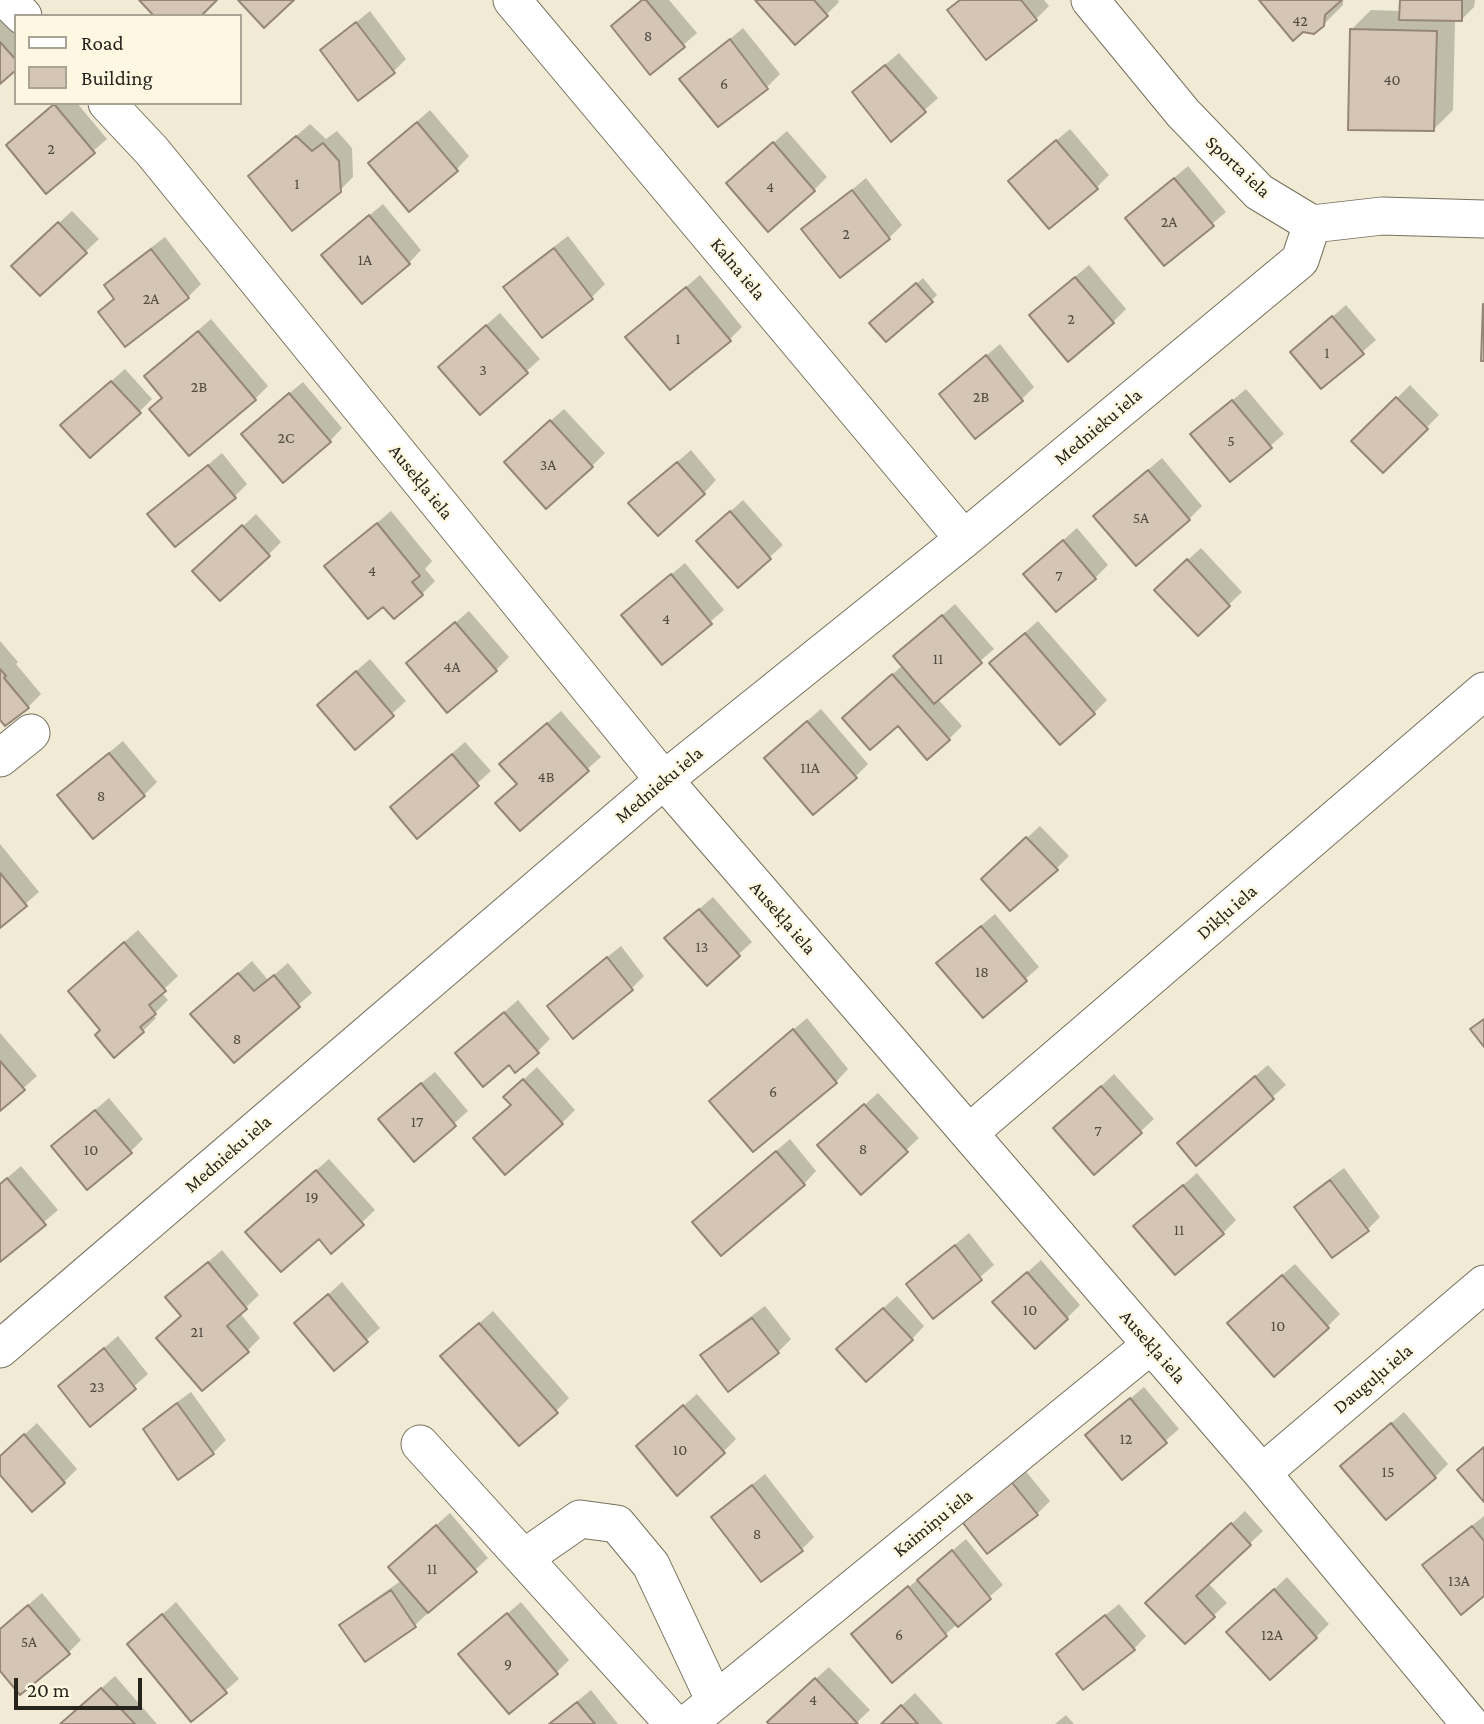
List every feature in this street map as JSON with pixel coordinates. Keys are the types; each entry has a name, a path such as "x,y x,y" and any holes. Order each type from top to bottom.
{"street":[{"path":"7,0 21,14"},
{"name":"Kalna iela","path":"513,0 964,539"},
{"name":"Sporta iela","path":"1090,0 1183,113 1259,192 1312,224"},
{"name":"Ausekļa iela","path":"109,105 152,151 664,780 1262,1473 1470,1724"},
{"path":"1312,224 1382,216 1484,219"},
{"name":"Mednieku iela","path":"0,1349 664,780 964,539 1300,260 1312,224"},
{"name":"Dikļu iela","path":"969,1133 1484,691"},
{"path":"0,758 31,733"},
{"name":"Dauguļu iela","path":"1262,1473 1484,1284"},
{"name":"Kaimiņu iela","path":"687,1724 1151,1345"},
{"path":"420,1444 674,1724"},
{"path":"524,1558 580,1519 617,1524 651,1565 715,1701"}],"building":[{"path":"139,0 217,0 203,14 152,14"},
{"path":"238,0 294,0 264,28"},
{"path":"642,0 646,0 685,47 650,75 611,26"},
{"path":"755,0 814,0 828,16 795,45"},
{"path":"960,0 1021,0 1037,20 986,60 947,10"},
{"path":"1259,0 1342,0 1325,15 1324,26 1314,34 1303,32 1293,41"},
{"path":"1400,0 1462,0 1462,21 1399,20"},
{"path":"356,22 395,73 358,101 320,50"},
{"path":"1350,29 1437,31 1434,131 1348,130"},
{"path":"730,39 768,89 718,127 679,79"},
{"path":"0,42 14,58 14,72 0,84"},
{"path":"885,65 926,112 891,142 852,92"},
{"path":"55,105 95,153 46,194 6,145"},
{"path":"417,122 458,171 409,212 368,163"},
{"path":"296,136 312,151 323,143 339,161 341,192 292,231 248,176"},
{"path":"1056,140 1098,189 1049,229 1008,181"},
{"path":"773,142 815,191 768,232 726,183"},
{"path":"1174,178 1214,226 1164,266 1125,218"},
{"path":"852,190 890,239 840,278 801,229"},
{"path":"369,215 410,264 362,304 321,255"},
{"path":"58,222 87,253 40,296 11,266"},
{"path":"554,248 593,299 542,338 503,287"},
{"path":"151,249 189,298 125,347 98,312 114,299 104,285"},
{"path":"1075,277 1114,323 1068,362 1029,315"},
{"path":"916,283 933,302 886,342 869,323"},
{"path":"686,287 731,341 670,390 625,337"},
{"path":"1483,304 1484,361 1481,361"},
{"path":"1332,316 1364,354 1321,389 1290,352"},
{"path":"486,325 528,373 480,415 438,367"},
{"path":"198,331 256,400 189,456 149,409 162,398 144,376"},
{"path":"986,355 1023,401 975,439 939,394"},
{"path":"111,381 141,413 90,458 60,425"},
{"path":"289,393 331,442 283,483 241,434"},
{"path":"1396,397 1428,429 1383,473 1351,441"},
{"path":"1232,400 1272,448 1230,482 1190,434"},
{"path":"550,420 593,467 546,509 504,462"},
{"path":"677,462 705,494 658,536 628,503"},
{"path":"208,465 236,498 175,547 147,514"},
{"path":"1148,470 1190,520 1136,566 1093,516"},
{"path":"730,511 771,559 738,588 696,541"},
{"path":"377,523 420,576 412,582 423,595 394,619 383,607 368,619 324,566"},
{"path":"242,525 270,556 220,601 192,571"},
{"path":"1063,540 1096,579 1056,612 1023,574"},
{"path":"1187,559 1230,606 1198,636 1154,590"},
{"path":"671,574 712,624 662,665 621,615"},
{"path":"942,615 982,663 934,704 893,656"},
{"path":"455,622 497,671 447,713 406,663"},
{"path":"1025,633 1095,714 1060,745 989,663"},
{"path":"0,669 6,676 4,678 29,708 5,726 0,720"},
{"path":"356,671 394,716 355,750 317,705"},
{"path":"892,674 950,740 927,760 898,726 870,750 842,718"},
{"path":"807,721 857,778 813,815 764,758"},
{"path":"547,723 589,771 520,831 495,803 517,784 499,764"},
{"path":"109,753 145,796 93,839 57,795"},
{"path":"452,754 479,786 417,839 390,807"},
{"path":"1026,837 1058,870 1010,911 981,879"},
{"path":"0,873 27,906 0,928"},
{"path":"699,909 740,956 707,986 664,938"},
{"path":"981,926 1027,981 983,1018 936,963"},
{"path":"124,942 166,991 149,1005 156,1014 140,1027 144,1032 114,1058 95,1035 100,1030 68,991"},
{"path":"607,957 633,990 573,1039 547,1006"},
{"path":"238,973 254,991 274,975 300,1007 234,1063 190,1014"},
{"path":"504,1012 539,1053 515,1073 509,1065 483,1087 455,1053"},
{"path":"1484,1019 1484,1047 1470,1029"},
{"path":"793,1029 837,1083 753,1152 709,1101"},
{"path":"0,1061 25,1090 0,1111"},
{"path":"1255,1076 1274,1099 1196,1166 1177,1143"},
{"path":"523,1079 563,1124 505,1175 473,1138 511,1105 503,1097"},
{"path":"421,1083 456,1126 414,1162 378,1119"},
{"path":"1101,1086 1142,1133 1094,1175 1053,1128"},
{"path":"864,1104 908,1152 861,1195 817,1145"},
{"path":"95,1110 132,1153 87,1190 51,1146"},
{"path":"776,1151 805,1185 721,1256 692,1222"},
{"path":"316,1170 364,1225 331,1254 319,1239 281,1272 245,1232"},
{"path":"7,1178 46,1225 0,1262 0,1184"},
{"path":"1330,1180 1369,1231 1332,1258 1294,1207"},
{"path":"1183,1185 1224,1234 1175,1275 1133,1226"},
{"path":"955,1245 982,1280 933,1319 906,1284"},
{"path":"208,1262 247,1309 227,1326 249,1352 202,1391 156,1338 181,1316 165,1297"},
{"path":"1027,1272 1068,1319 1035,1349 992,1302"},
{"path":"1282,1275 1329,1328 1274,1377 1227,1323"},
{"path":"328,1294 368,1342 334,1371 294,1323"},
{"path":"883,1308 913,1340 866,1382 836,1349"},
{"path":"752,1318 779,1353 728,1392 700,1355"},
{"path":"479,1323 558,1413 519,1446 440,1356"},
{"path":"104,1348 136,1389 90,1427 58,1386"},
{"path":"1130,1398 1167,1443 1122,1480 1085,1435"},
{"path":"177,1403 214,1454 178,1480 143,1429"},
{"path":"683,1405 725,1453 677,1496 636,1446"},
{"path":"1391,1423 1436,1478 1386,1520 1340,1466"},
{"path":"24,1434 65,1483 32,1512 0,1475 0,1456"},
{"path":"1484,1447 1484,1502 1457,1470"},
{"path":"1010,1480 1038,1515 987,1554 960,1519"},
{"path":"752,1485 803,1551 761,1582 711,1517"},
{"path":"1231,1523 1251,1545 1196,1596 1215,1617 1185,1644 1145,1603"},
{"path":"436,1525 477,1572 428,1613 388,1567"},
{"path":"1472,1526 1484,1541 1484,1596 1461,1615 1422,1565"},
{"path":"952,1550 991,1599 958,1627 917,1580"},
{"path":"908,1586 947,1636 892,1683 851,1634"},
{"path":"1274,1589 1317,1638 1270,1680 1226,1632"},
{"path":"391,1590 416,1627 365,1662 339,1625"},
{"path":"28,1605 70,1654 20,1695 0,1671 0,1629"},
{"path":"507,1613 558,1674 509,1714 458,1654"},
{"path":"162,1614 227,1693 191,1722 127,1644"},
{"path":"1105,1615 1135,1650 1083,1690 1056,1654"},
{"path":"815,1678 858,1724 767,1722"},
{"path":"101,1688 135,1724 60,1724"},
{"path":"577,1702 595,1724 549,1724"},
{"path":"901,1705 918,1724 881,1724"}]}
